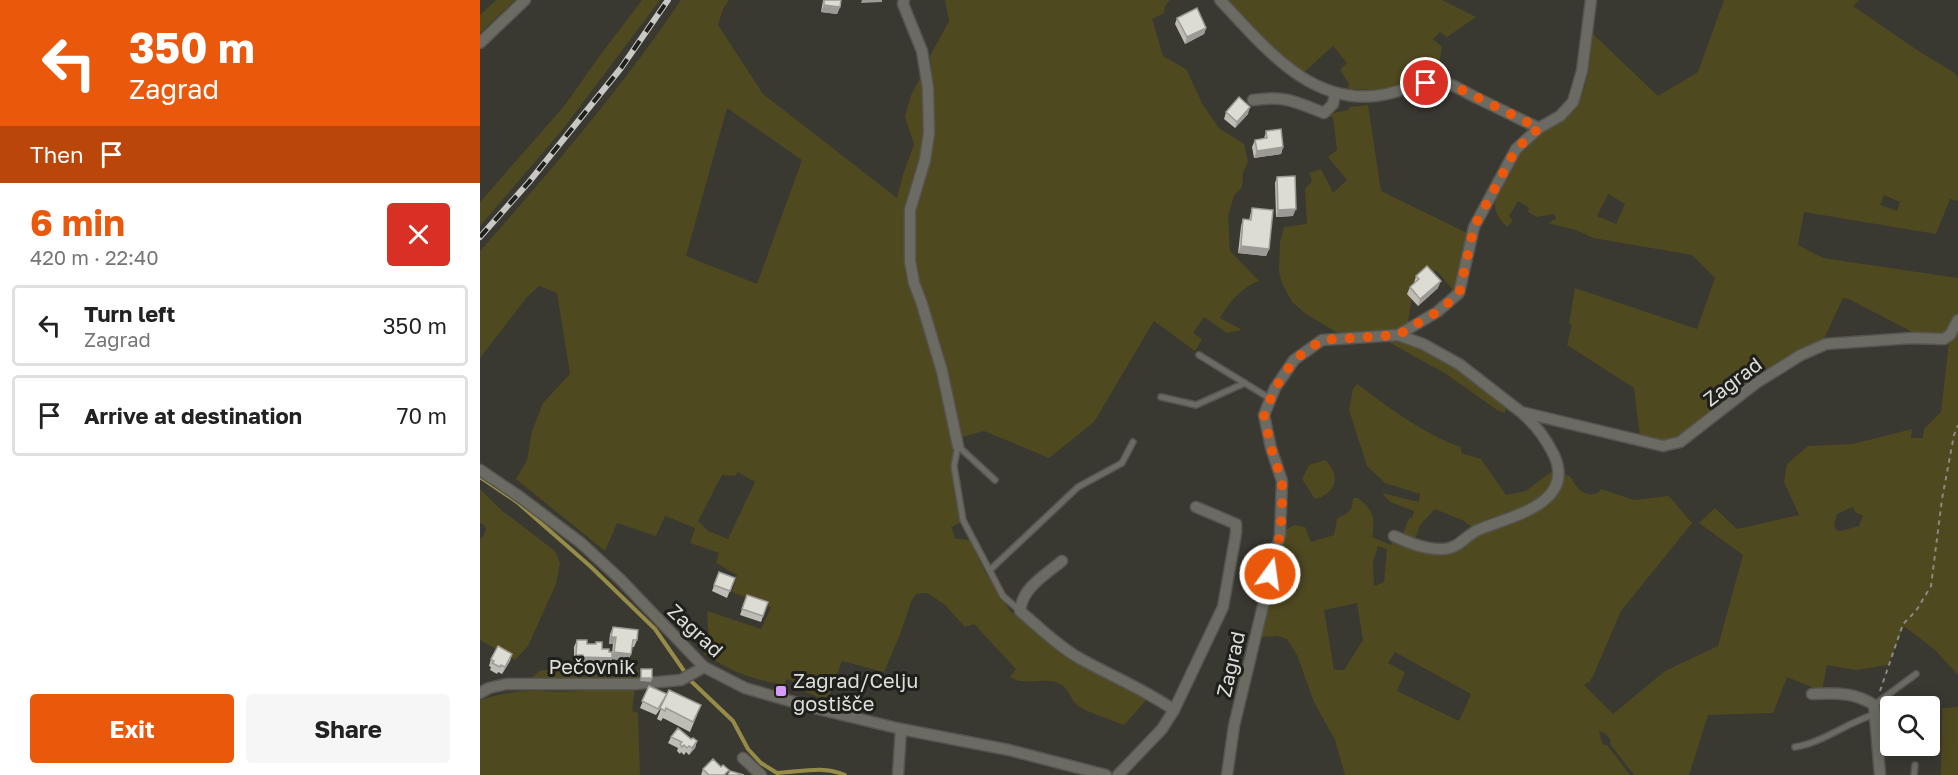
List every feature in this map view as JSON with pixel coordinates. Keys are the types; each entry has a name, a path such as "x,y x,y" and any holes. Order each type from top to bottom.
{"street":[{"path":"480,43 525,0"},
{"path":"904,0 903,4 922,51 929,132 925,160 910,210 910,261 914,283 942,371 958,447"},
{"path":"1220,0 1270,51 1298,75 1335,94 1359,97 1382,95 1426,83 1448,83 1539,128"},
{"name":"Zagrad","path":"1398,335 1437,312 1459,294 1474,227 1516,149 1539,128 1560,116 1573,102 1582,71 1591,0"},
{"path":"1253,100 1273,97 1290,100 1324,113 1333,104 1335,94"},
{"name":"Zagrad","path":"1521,412 1663,446 1680,442 1756,383 1801,355 1826,344 1912,338 1944,339 1950,335 1958,320"},
{"name":"Zagrad","path":"1227,775 1234,726 1280,535 1282,481 1271,448 1264,415 1275,388 1294,360 1322,340 1398,335 1423,344 1459,364 1521,412 1532,422 1558,464 1558,482 1546,499 1536,506 1475,531 1456,546 1444,549 1429,548 1394,536"},
{"name":"Zagrad","path":"480,470 520,496 580,543 620,579 704,668 745,688 818,710 1009,750 1106,775"},
{"path":"1118,775 1162,729 1174,710 1222,607 1236,524 1196,507"},
{"path":"1062,561 1030,587 1020,611 1062,647 1079,658 1152,694 1174,710"},
{"name":"Pečovnik","path":"480,693 506,684 635,684 681,680 704,668"},
{"path":"1812,694 1843,693 1866,699 1875,710 1880,775"},
{"path":"898,775 901,729"},
{"path":"743,758 761,775"}],"lane":[{"path":"1199,355 1270,399"},
{"path":"1161,397 1196,405 1245,383"},
{"path":"990,570 1078,487 1122,463 1133,442"},
{"path":"995,480 958,447 954,466 963,520 1003,596 1020,611"},
{"path":"1795,747 1812,745 1875,710 1916,674"},
{"path":"1914,775 1915,765"}],"path":[{"path":"1875,710 1903,624 1916,611 1930,586 1942,499 1958,425"}],"shaded area":[{"path":"496,0 515,0 480,33 480,15"},
{"path":"642,0 660,0 563,129 480,226 480,202 565,105"},
{"path":"681,0 729,0 723,9 718,25 763,94 897,198 914,144 905,117 911,95 920,78 932,75 930,56 949,21 945,0 1170,0 1165,6 1164,13 1152,19 1163,56 1186,69 1203,105 1219,128 1244,144 1248,161 1243,173 1242,187 1234,196 1228,216 1230,251 1259,281 1236,296 1220,318 1242,330 1227,333 1204,317 1193,333 1202,339 1195,351 1154,321 1094,422 1049,458 984,431 955,439 953,460 956,502 962,522 951,527 956,539 970,540 985,572 1011,612 1044,639 1149,697 1124,725 1081,708 1065,688 1057,683 1023,681 1010,677 1016,669 974,624 965,627 944,604 927,593 916,594 911,602 884,672 842,661 827,701 793,686 795,682 786,679 784,685 742,674 704,654 709,646 707,611 761,629 771,607 732,592 737,575 716,563 719,553 690,543 695,528 665,516 656,536 617,523 605,551 516,479 527,460 532,431 543,403 570,374 557,293 539,286 527,297 480,358 480,251 585,128","holes":["727,108 802,160 757,284 686,256","738,472 755,482 728,539 708,531 698,521 722,475 735,476"]},
{"path":"1224,0 1442,0 1476,17 1447,37 1440,32 1433,39 1442,47 1437,77 1387,90 1348,89 1349,84 1340,70 1347,63 1333,46 1302,74 1273,50"},
{"path":"1724,0 1859,0 1853,6 1955,73 1958,78 1958,201 1950,199 1936,234 1804,212 1798,245 1823,258 1958,278 1958,315 1949,333 1918,335 1843,298 1823,341 1691,432 1666,443 1640,437 1634,388 1567,345 1572,325 1569,324 1575,288 1697,329 1715,278 1692,255 1593,238 1576,230 1548,223 1556,219 1554,214 1537,217 1528,212 1529,208 1518,201 1509,216 1513,221 1507,227 1497,213 1495,203 1500,186 1515,157 1530,141 1568,114 1580,98 1588,71 1593,34 1658,96 1698,72","holes":["1608,194 1625,204 1616,224 1597,216","1884,195 1900,202 1897,211 1880,205"]},
{"path":"1368,105 1381,191 1467,233 1455,292 1436,270 1413,291 1408,322 1392,333 1350,336 1338,333 1306,314 1292,302 1279,272 1280,242 1284,227 1307,224 1305,189 1312,181 1309,173 1321,169 1333,193 1347,180 1328,157 1337,150 1333,117 1327,116 1332,111 1334,113 1348,110 1349,107"},
{"path":"1958,326 1958,675 1935,650 1904,626 1888,665 1856,670 1827,665 1822,691 1787,677 1773,713 1708,715 1689,775 1634,775 1610,744 1611,741 1607,736 1599,732 1603,745 1607,745 1630,775 1345,775 1335,740 1314,702 1297,655 1287,639 1277,636 1261,637 1284,531 1294,525 1305,527 1311,542 1334,535 1337,519 1351,510 1353,498 1358,498 1370,510 1374,525 1372,537 1391,545 1394,539 1439,552 1475,533 1541,505 1562,474 1570,476 1578,488 1588,494 1598,493 1601,489 1634,500 1669,496 1692,523 1621,611 1593,676 1584,685 1613,714 1665,671 1718,646 1743,555 1699,523 1715,508 1737,529 1799,515 1784,482 1787,464 1808,446 1853,444 1912,429 1911,438 1923,438 1924,429 1941,412 1949,342","holes":["1853,507 1856,513 1863,515 1859,526 1840,531 1836,530 1834,525 1837,514","1378,546 1387,549 1384,582 1374,586 1373,562","1357,603 1363,640 1344,670 1334,670 1324,610","1395,652 1471,694 1459,721 1397,691 1405,672 1388,663"]},
{"path":"1402,339 1458,368 1506,409 1505,413 1497,410 1446,374 1385,340"},
{"path":"1357,384 1420,428 1461,447 1461,453 1481,459 1506,495 1526,491 1556,468 1556,481 1533,505 1473,528 1464,521 1435,509 1420,525 1415,539 1402,536 1414,511 1390,502 1382,493 1419,502 1420,494 1385,483 1367,466 1349,410 1353,389"},
{"path":"1325,460 1335,477 1334,483 1328,492 1315,499 1302,479 1309,465"},
{"path":"480,489 500,509 555,551 560,563 556,584 528,646 515,660 480,640 480,538 483,537 486,529 480,523"},
{"path":"571,665 639,670 638,682 527,683 539,671"},
{"path":"593,688 635,689 632,711 638,713 640,775 480,775 480,700 518,692 570,692"},
{"path":"1958,707 1958,775 1941,775 1942,708"}],"building":[{"path":"824,0 841,0 840,7 824,5"},
{"path":"1197,8 1206,28 1187,37 1177,18"},
{"path":"1239,97 1250,107 1237,122 1226,112"},
{"path":"1281,129 1283,147 1257,151 1255,140 1267,138 1266,131"},
{"path":"1295,176 1296,209 1278,210 1277,177"},
{"path":"1252,208 1273,210 1269,249 1241,246 1243,219 1251,220"},
{"path":"1427,266 1441,281 1420,299 1410,287 1419,279 1416,276"},
{"path":"719,572 735,578 730,591 714,585"},
{"path":"747,595 768,602 763,616 742,609"},
{"path":"613,627 638,630 637,640 633,640 631,654 614,652 616,637 611,637"},
{"path":"577,640 587,640 587,644 602,642 602,649 609,649 609,652 612,652 612,658 576,655"},
{"path":"498,646 512,654 505,667 492,663 494,661 491,659"},
{"path":"641,669 652,669 652,678 641,678"},
{"path":"649,686 667,694 658,709 642,701"},
{"path":"669,690 701,705 693,722 666,708 665,711 660,708"},
{"path":"678,728 697,741 692,748 684,745 682,747 680,744 682,742 671,737"},
{"path":"713,759 721,767 723,765 729,770 724,775 709,775 703,769"},
{"path":"730,771 744,775 728,775"}],"waterway":[{"path":"480,477 517,502 590,566 655,629 691,681 733,721 748,749 761,763 777,773 828,770 845,775"}],"railway":[{"path":"480,237 529,182 621,68 668,0"}],"place":[{"name":"Zagrad/Celju gostišče","path":"781,691"}],"route":[{"path":"1270,574 1280,535 1282,481 1271,448 1264,415 1275,388 1294,360 1322,340 1398,335 1437,312 1459,294 1474,227 1516,149 1539,128 1448,83 1426,83"}]}
